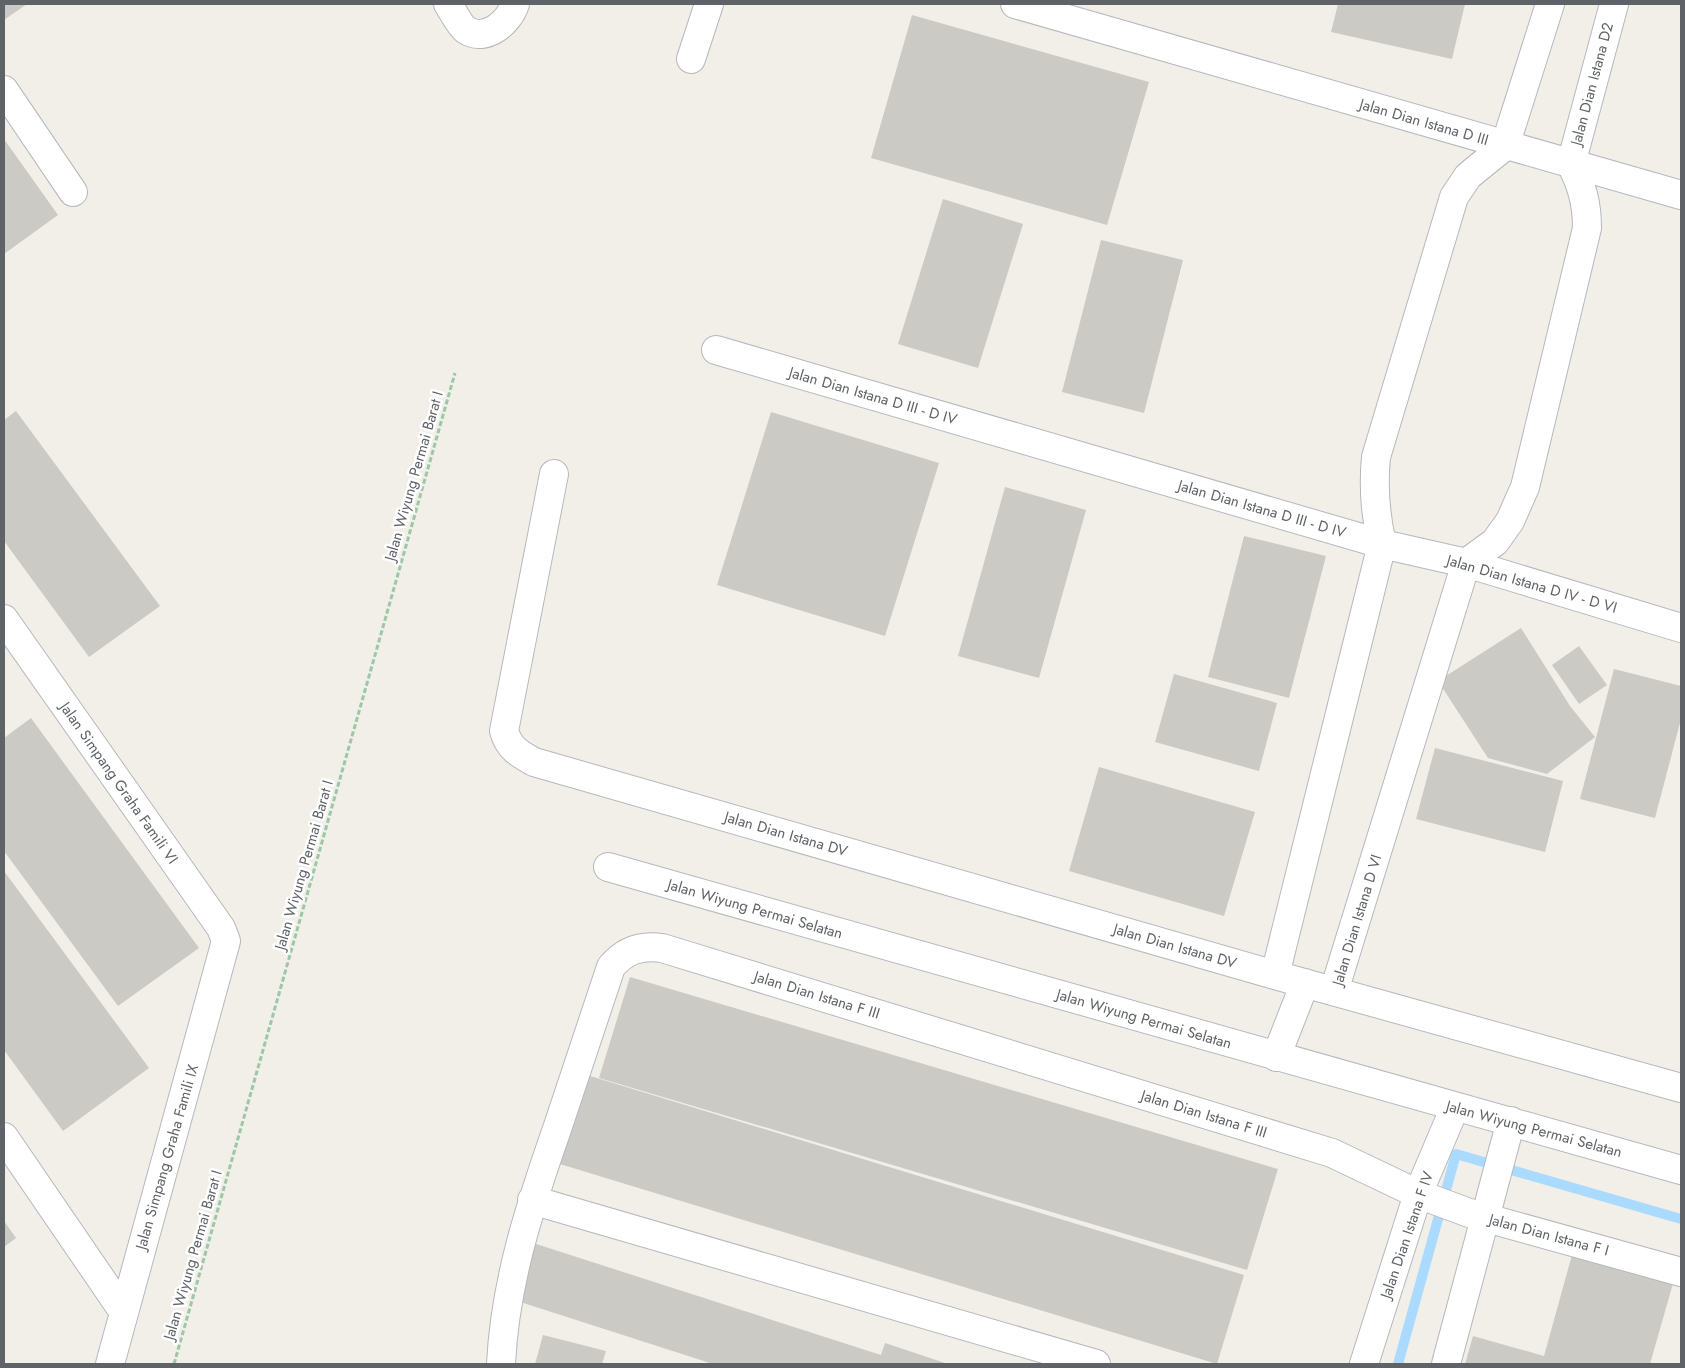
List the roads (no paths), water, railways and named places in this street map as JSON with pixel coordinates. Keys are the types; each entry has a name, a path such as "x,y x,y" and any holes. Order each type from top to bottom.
{"street":[{"path":"448,4 466,29 478,34 492,32 512,14 515,4"},
{"path":"691,59 708,4"},
{"name":"Jalan Dian Istana D III","path":"1015,4 1505,146"},
{"path":"1505,146 1550,4"},
{"name":"Jalan Dian Istana D2","path":"1571,164 1614,4"},
{"path":"4,90 74,192"},
{"name":"Jalan Dian Istana D III","path":"1382,544 1375,514 1373,485 1376,457 1454,197 1468,176 1505,146"},
{"name":"Jalan Dian Istana D2","path":"1505,146 1681,195"},
{"path":"1466,563 1495,542 1510,521 1525,487 1587,228 1587,205 1571,164"},
{"name":"Jalan Dian Istana D III - D IV","path":"716,350 1382,544"},
{"name":"Jalan Dian Istana DV","path":"554,474 504,730 508,744 518,753 534,762 1334,991"},
{"path":"1275,975 1382,544"},
{"name":"Jalan Dian Istana D IV - D VI","path":"1382,544 1466,563 1681,628"},
{"name":"Jalan Dian Istana D VI","path":"1466,563 1334,991 1681,1088"},
{"name":"Jalan Simpang Graha Famili VI","path":"4,619 221,928 226,941 225,949"},
{"name":"Jalan Wiyung Permai Selatan","path":"608,867 1455,1107 1508,1132 1681,1170"},
{"name":"Jalan Dian Istana F III","path":"501,1364 503,1326 515,1262 532,1200 611,968 619,957 646,946 662,948 1332,1153 1422,1196"},
{"name":"Jalan Simpang Graha Famili IX","path":"110,1364 123,1311 225,949"},
{"path":"1276,1057 1305,983"},
{"name":"Jalan Dian Istana F IV","path":"1364,1364 1455,1107"},
{"path":"1446,1364 1482,1209 1508,1132"},
{"path":"4,1138 123,1311"},
{"name":"Jalan Dian Istana F I","path":"1422,1196 1482,1209 1681,1272"},
{"path":"532,1200 1096,1364"}],"waterway":[{"path":"1398,1364 1456,1154 1681,1219"}]}
